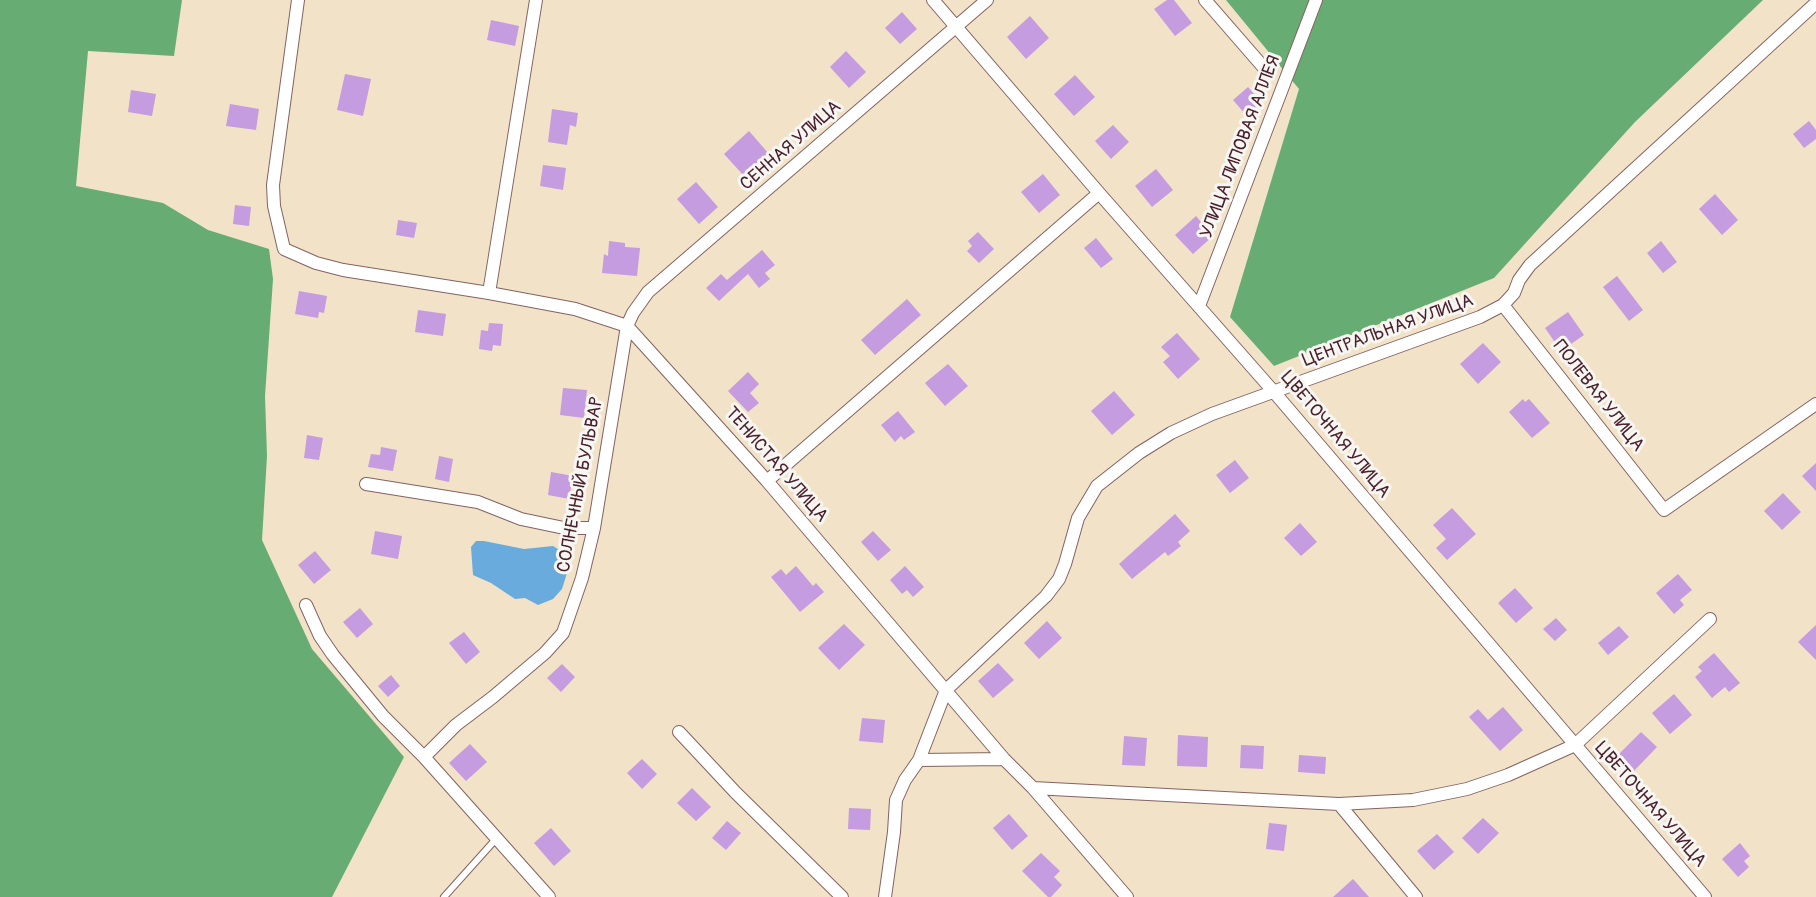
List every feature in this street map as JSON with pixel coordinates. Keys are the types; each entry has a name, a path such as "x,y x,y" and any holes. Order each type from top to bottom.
{"street":[{"name":"ТЕНИСТАЯ УЛИЦА","path":"298,0 273,185 274,206 284,249 316,263 343,270 575,309 627,326 767,481 1004,759 1034,788 1127,897"},
{"path":"489,293 537,0"},
{"name":"ЦВЕТОЧНАЯ УЛИЦА","path":"933,0 1274,392 1705,897"},
{"name":"СЕННАЯ УЛИЦА","path":"627,326 640,301 648,292 987,0"},
{"path":"1205,0 1265,69"},
{"name":"УЛИЦА ЛИПОВАЯ АЛЛЕЯ","path":"1199,306 1316,0"},
{"path":"1503,305 1514,293 1519,279 1530,266 1816,3"},
{"path":"767,481 1099,193"},
{"name":"ЦЕНТРАЛЬНАЯ УЛИЦА","path":"946,690 1046,596 1059,579 1078,518 1097,486 1139,453 1171,433 1212,414 1480,317 1503,305"},
{"name":"ПОЛЕВАЯ УЛИЦА","path":"1503,305 1664,510 1816,404"},
{"name":"СОЛНЕЧНЫЙ БУЛЬВАР","path":"424,757 456,726 545,653 563,633 582,578 594,528 627,326"},
{"path":"366,484 478,502 521,519 564,528 594,528"},
{"path":"306,605 320,636 333,655 383,716 424,757 549,897"},
{"path":"1034,788 1339,804 1413,800 1467,789 1508,775 1575,745 1710,619"},
{"path":"885,897 896,800 918,760 946,690"},
{"path":"679,732 736,793 842,897"},
{"path":"918,760 1004,759"},
{"path":"1339,804 1416,897"}],"lane":[{"path":"444,897 496,838"}],"green space":[{"path":"0,0 182,0 174,56 88,51 76,186 163,203 208,230 269,249 273,279 265,396 267,456 262,540 312,649 404,757 332,897 0,897"},
{"path":"1226,0 1763,0 1635,122 1494,278 1274,366 1230,317 1299,89"}],"water":[{"path":"476,541 524,549 553,546 561,551 568,561 562,589 553,599 538,605 525,598 515,599 491,583 473,575 471,547"}],"building":[{"path":"1167,0 1174,0 1192,23 1175,36 1154,9"},
{"path":"902,12 917,29 900,44 885,28"},
{"path":"1030,16 1049,38 1026,59 1007,37"},
{"path":"491,20 519,26 515,46 487,40"},
{"path":"846,51 866,72 849,88 830,67"},
{"path":"345,74 371,79 363,116 337,110"},
{"path":"1075,75 1095,97 1074,116 1054,94"},
{"path":"1248,87 1261,102 1246,115 1233,100"},
{"path":"131,90 156,94 152,116 128,112"},
{"path":"230,104 259,109 256,130 226,126"},
{"path":"552,109 578,113 576,127 570,125 567,145 548,142"},
{"path":"1809,121 1816,130 1816,139 1804,148 1793,134"},
{"path":"1113,125 1129,142 1111,159 1095,141"},
{"path":"749,131 769,154 761,161 766,166 756,174 751,169 744,176 724,154"},
{"path":"543,165 566,168 563,190 540,186"},
{"path":"1156,169 1173,190 1152,207 1135,186"},
{"path":"1043,174 1060,195 1039,213 1021,192"},
{"path":"696,182 718,207 699,224 677,199"},
{"path":"1715,194 1738,220 1722,235 1699,209"},
{"path":"235,205 251,207 249,226 233,224"},
{"path":"1196,216 1213,236 1193,254 1175,235"},
{"path":"398,220 417,223 414,238 396,235"},
{"path":"978,232 994,249 979,263 967,251 972,246 968,241"},
{"path":"1096,238 1113,259 1101,268 1084,248"},
{"path":"609,241 625,243 625,247 640,248 637,276 602,273 604,254 608,256"},
{"path":"1661,241 1677,262 1663,273 1647,253"},
{"path":"762,250 775,265 765,273 770,279 759,288 748,274 719,301 706,288 721,274 727,280"},
{"path":"1617,276 1643,310 1629,321 1603,287"},
{"path":"299,291 327,296 324,313 319,312 318,318 295,314"},
{"path":"907,299 921,315 875,355 861,340"},
{"path":"418,310 446,314 443,336 415,332"},
{"path":"1568,312 1584,335 1561,351 1545,328"},
{"path":"489,323 503,324 501,346 493,345 492,351 479,349 481,330 488,331"},
{"path":"1177,333 1200,359 1178,379 1163,362 1170,356 1161,347"},
{"path":"1483,343 1501,362 1478,384 1460,364"},
{"path":"948,364 968,386 945,406 925,383"},
{"path":"748,372 759,384 750,393 759,403 748,412 728,391"},
{"path":"563,388 587,390 584,418 560,415"},
{"path":"1114,391 1135,415 1112,435 1091,411"},
{"path":"1523,399 1525,402 1529,399 1550,423 1532,438 1509,412"},
{"path":"898,411 915,432 904,440 901,436 895,442 881,425"},
{"path":"307,435 323,438 319,460 304,458"},
{"path":"381,447 397,450 393,471 368,467 371,454 380,455"},
{"path":"439,456 453,459 449,482 435,479"},
{"path":"1235,460 1249,478 1230,493 1216,475"},
{"path":"1816,463 1816,491 1802,476"},
{"path":"551,472 573,476 569,499 548,495"},
{"path":"1783,493 1801,512 1782,530 1764,511"},
{"path":"1452,508 1476,534 1447,560 1436,548 1446,539 1433,525"},
{"path":"1175,514 1190,531 1178,542 1181,546 1168,556 1165,552 1132,579 1119,564"},
{"path":"1300,523 1317,542 1301,556 1284,538"},
{"path":"375,531 402,536 398,559 371,554"},
{"path":"873,531 891,550 878,561 861,542"},
{"path":"315,551 331,570 314,584 298,565"},
{"path":"796,566 813,586 816,583 824,592 800,612 771,577 781,569 786,575"},
{"path":"905,566 924,587 913,597 907,590 902,594 890,580"},
{"path":"1678,574 1692,590 1680,600 1684,605 1674,614 1656,593"},
{"path":"1515,588 1533,608 1516,623 1498,603"},
{"path":"360,608 373,624 357,638 343,622"},
{"path":"1556,618 1567,630 1555,641 1543,629"},
{"path":"1047,621 1062,638 1039,659 1024,643"},
{"path":"844,624 865,645 839,670 818,648"},
{"path":"1816,625 1816,660 1798,642"},
{"path":"1619,626 1629,637 1608,655 1598,643"},
{"path":"464,632 480,652 466,664 449,643"},
{"path":"1714,653 1740,683 1729,692 1725,687 1712,698 1695,677 1702,671 1698,667"},
{"path":"998,663 1014,680 993,698 978,681"},
{"path":"562,664 575,677 561,692 547,678"},
{"path":"391,675 400,686 388,697 378,686"},
{"path":"1674,694 1692,715 1670,734 1652,713"},
{"path":"1503,707 1523,730 1500,751 1469,717 1478,709 1488,720"},
{"path":"862,718 885,720 883,743 859,741"},
{"path":"1641,732 1657,747 1633,772 1617,756"},
{"path":"1178,735 1208,737 1207,767 1177,766"},
{"path":"1124,736 1147,738 1145,766 1122,765"},
{"path":"470,744 487,762 466,781 449,763"},
{"path":"1241,745 1264,746 1263,769 1240,768"},
{"path":"1299,755 1326,757 1325,774 1298,772"},
{"path":"642,759 657,774 642,789 627,773"},
{"path":"692,788 711,807 696,821 677,803"},
{"path":"849,808 871,809 870,830 848,829"},
{"path":"1009,814 1028,836 1012,850 993,828"},
{"path":"1483,818 1499,833 1478,854 1462,838"},
{"path":"727,821 741,833 726,850 712,838"},
{"path":"1269,823 1287,825 1284,851 1266,849"},
{"path":"551,828 571,851 554,866 534,843"},
{"path":"1437,834 1454,852 1434,870 1417,851"},
{"path":"1740,843 1750,856 1744,861 1749,867 1738,877 1722,859"},
{"path":"1041,853 1060,871 1054,877 1062,885 1051,897 1048,897 1022,871"},
{"path":"1353,879 1369,897 1333,897"}]}
